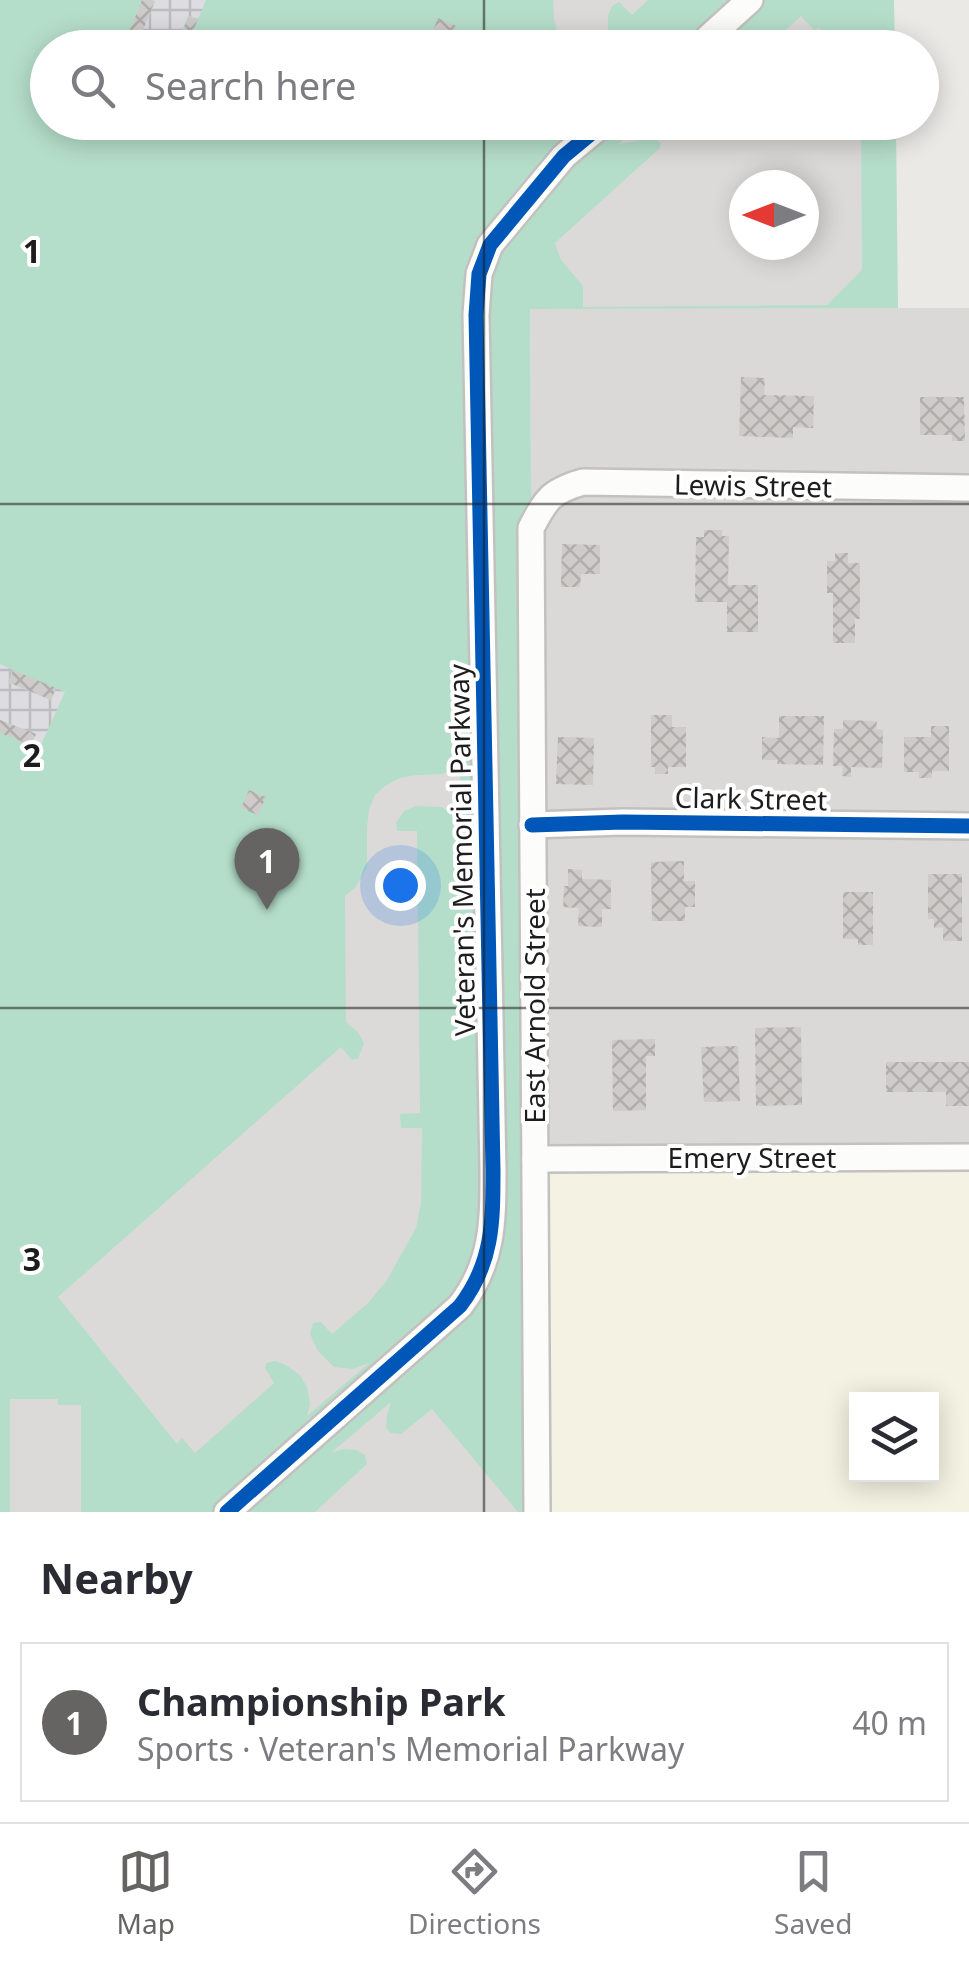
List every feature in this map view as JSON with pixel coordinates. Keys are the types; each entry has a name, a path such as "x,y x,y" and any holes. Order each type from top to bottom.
{"street":[{"path":"717,30 750,0"},
{"name":"Veteran's Memorial Parkway","path":"227,1512 460,1306 485,1264 492,1218 493,1170 476,334 479,274 490,246 564,156 583,140"},
{"name":"Lewis Street","path":"543,504 561,488 583,482 969,488"},
{"name":"East Arnold Street","path":"537,1512 531,528 543,504"},
{"name":"Clark Street","path":"532,826 623,822 969,826"},
{"name":"Emery Street","path":"535,1159 969,1156"}],"shaded area":[{"path":"206,0 198,19 188,16 182,30 143,30 155,2"},
{"path":"553,0 648,0 632,15 619,2 612,6 609,30 557,30"},
{"path":"801,16 814,30 786,30"},
{"path":"657,140 861,140 862,270 827,305 583,307 583,286 561,260 555,243 660,148"},
{"path":"530,308 969,308 969,1163 535,1159"},
{"path":"0,664 13,670 9,683 51,700 56,688 65,692 39,749 31,745 36,734 0,720"},
{"path":"460,754 461,828 457,818 442,807 416,806 404,811 396,823 397,831 417,831 420,1113 400,1114 401,1128 422,1128 421,1203 416,1228 387,1280 368,1303 332,1334 321,1322 313,1323 310,1334 318,1351 334,1367 353,1369 369,1363 307,1416 310,1404 300,1375 275,1361 266,1363 274,1383 195,1453 182,1438 177,1444 58,1297 341,1047 352,1060 358,1059 364,1043 346,1022 345,896 356,887 367,867 369,810 375,795 385,786 400,778 443,774"},
{"path":"535,1159 969,1163 969,1512 537,1512"},
{"path":"10,1399 58,1399 58,1405 81,1405 81,1512 10,1512"},
{"path":"391,1402 386,1428 391,1433 401,1434 432,1409 518,1512 315,1512 367,1464 365,1455 356,1450 332,1452"}],"green space":[{"path":"0,0 894,0 895,30 30,30 30,140 896,140 898,308 530,309 537,1512 0,1512"}],"building":[{"path":"142,0 155,1 143,30 130,30"},
{"path":"189,16 198,19 193,30 183,30"},
{"path":"438,18 456,26 454,30 433,30"},
{"path":"741,377 765,378 764,395 814,396 813,428 793,427 793,438 739,436"},
{"path":"920,397 964,397 965,441 952,441 952,435 920,435"},
{"path":"704,530 722,530 722,536 729,536 728,585 758,585 758,632 727,632 727,602 695,602 696,537 704,537"},
{"path":"562,544 600,545 600,574 581,574 580,587 561,587"},
{"path":"835,553 848,553 848,563 860,563 860,619 855,619 855,643 833,643 833,593 827,593 827,561 835,561"},
{"path":"13,670 56,688 51,700 8,682"},
{"path":"651,715 672,715 672,727 686,727 686,767 668,767 668,774 655,774 655,767 651,767"},
{"path":"779,716 824,716 823,765 762,760 762,737 779,738"},
{"path":"0,720 36,734 31,745 0,733"},
{"path":"843,720 877,721 876,729 883,730 882,768 851,767 851,777 842,776 843,766 833,766 834,729 843,729"},
{"path":"931,726 949,726 949,771 932,771 932,778 919,778 919,772 904,772 904,737 931,737"},
{"path":"558,737 594,738 593,785 556,784"},
{"path":"249,790 266,797 258,815 241,808"},
{"path":"684,861 684,881 695,881 695,907 685,907 685,921 652,921 651,862"},
{"path":"568,869 582,870 582,879 611,880 611,909 602,909 602,927 578,926 579,908 563,907"},
{"path":"928,874 962,874 962,941 943,941 943,927 934,928 934,919 928,919"},
{"path":"843,892 873,892 873,945 843,939"},
{"path":"801,1027 802,1105 756,1106 755,1028"},
{"path":"655,1039 655,1056 646,1056 646,1110 613,1111 612,1040"},
{"path":"738,1046 740,1101 704,1102 701,1047"},
{"path":"886,1062 969,1062 969,1106 946,1106 946,1092 886,1092"}],"cycle path":[{"path":"227,1512 460,1306 485,1258 493,1170 476,315 479,274 490,245 564,156 583,140"},
{"path":"532,825 623,822 969,826"}],"place":[{"name":"Championship Park","path":"267,910"}]}
